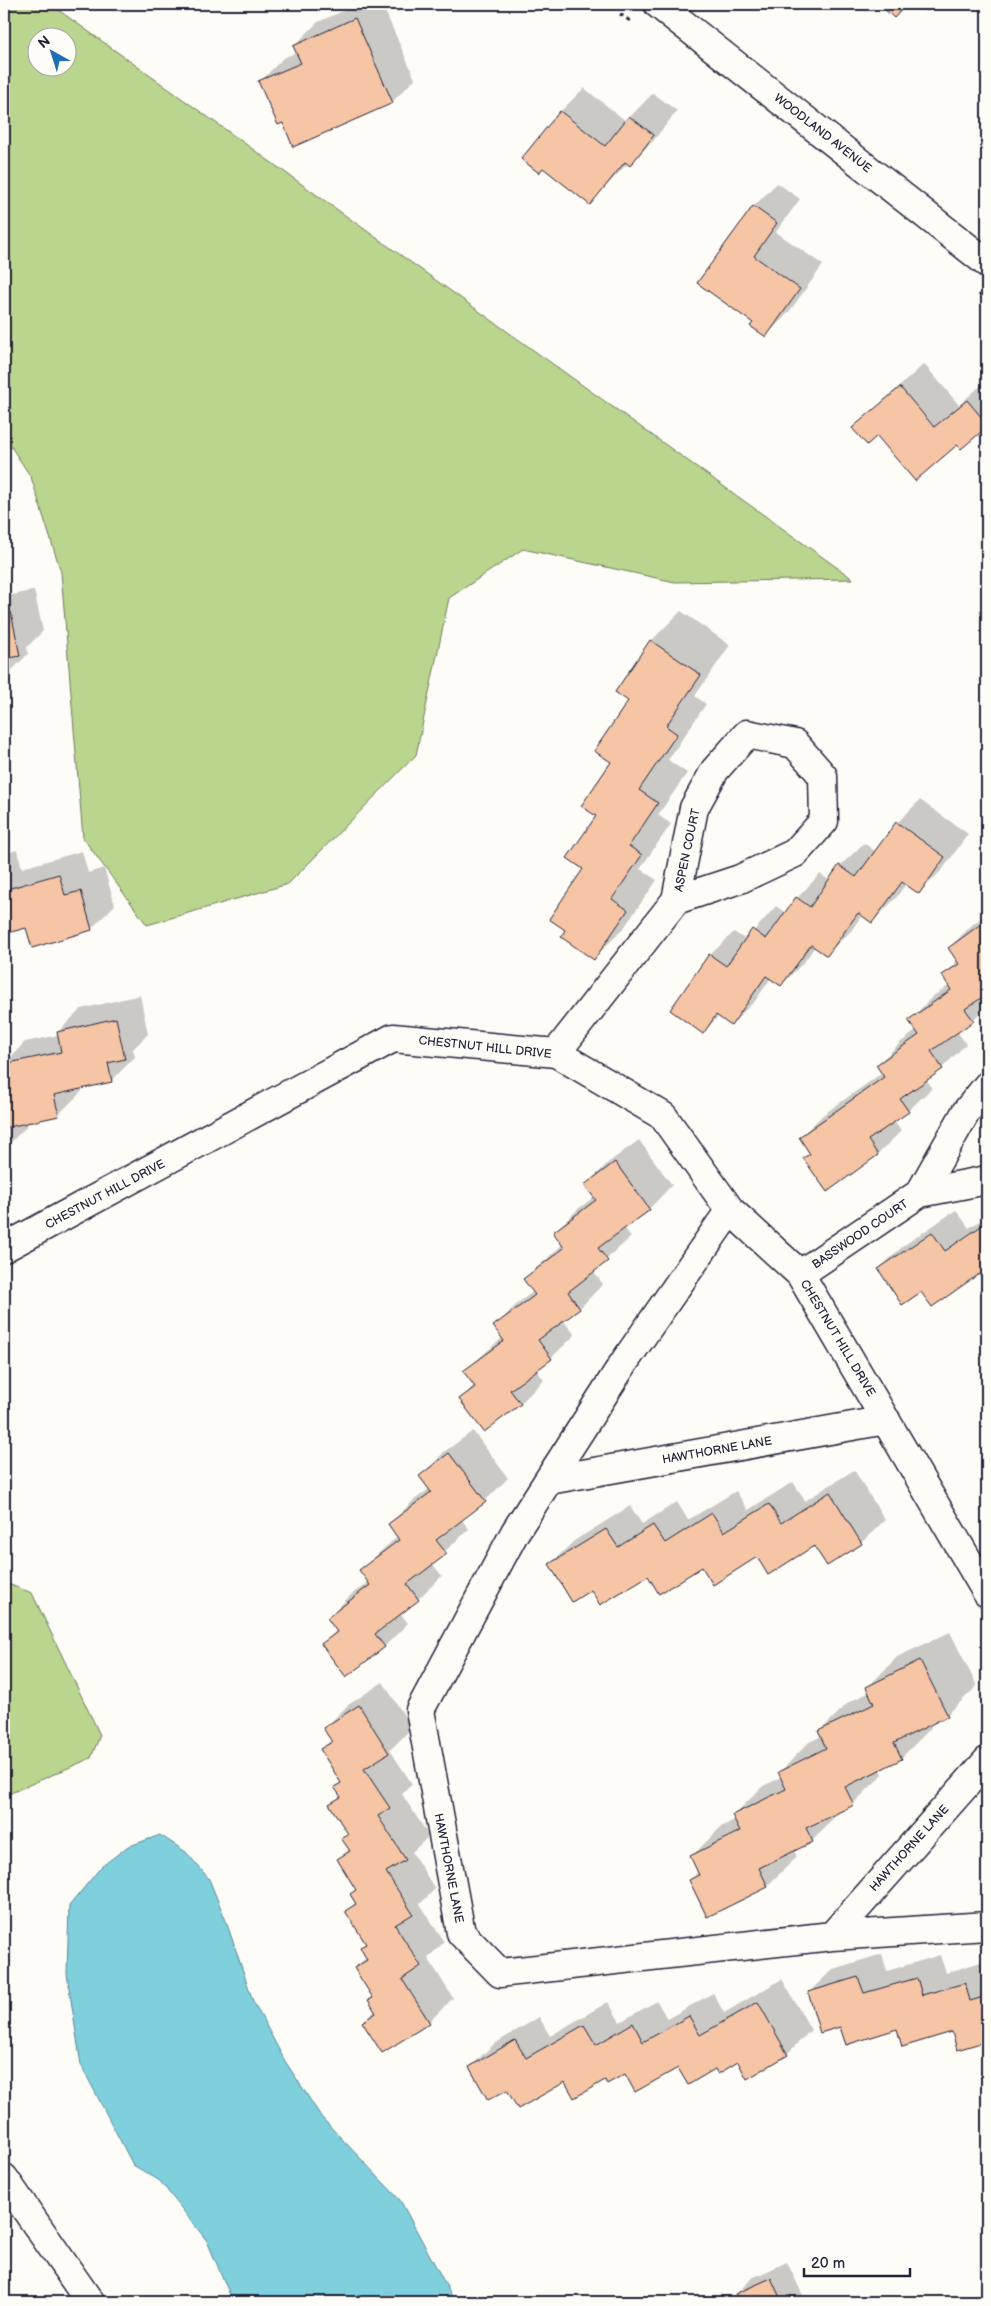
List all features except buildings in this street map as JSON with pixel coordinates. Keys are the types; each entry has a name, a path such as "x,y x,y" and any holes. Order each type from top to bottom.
{"street":[{"name":"WOODLAND AVENUE","path":"658,4 987,262"},
{"name":"ASPEN COURT","path":"556,1053 676,900 694,808 715,770 748,734 795,744 823,776 824,821 795,853 740,879 676,900"},
{"name":"CHESTNUT HILL DRIVE","path":"4,1248 392,1038 556,1053 663,1116 730,1210 800,1274 987,1593"},
{"name":"BASSWOOD COURT","path":"920,1193 966,1112 987,1086"},
{"name":"BASSWOOD COURT","path":"800,1274 920,1193 987,1180"},
{"name":"HAWTHORNE LANE","path":"730,1210 625,1361 515,1532 420,1710 461,1933 500,1973 832,1936 987,1926"},
{"name":"HAWTHORNE LANE","path":"549,1480 886,1420"},
{"name":"HAWTHORNE LANE","path":"832,1936 987,1761"},
{"path":"4,2178 90,2302"}],"green space":[{"path":"4,4 50,4 853,579 675,582 523,549 449,598 416,755 288,884 147,925 83,838 61,572 31,477 4,436"},
{"path":"8,1584 32,1593 100,1735 91,1758 4,1796 4,1586"}],"water":[{"path":"160,1835 186,1852 209,1879 226,1921 253,2001 285,2061 322,2118 400,2200 455,2302 233,2302 207,2241 160,2181 133,2165 81,2065 67,1974 69,1906 101,1867 127,1847"}]}
